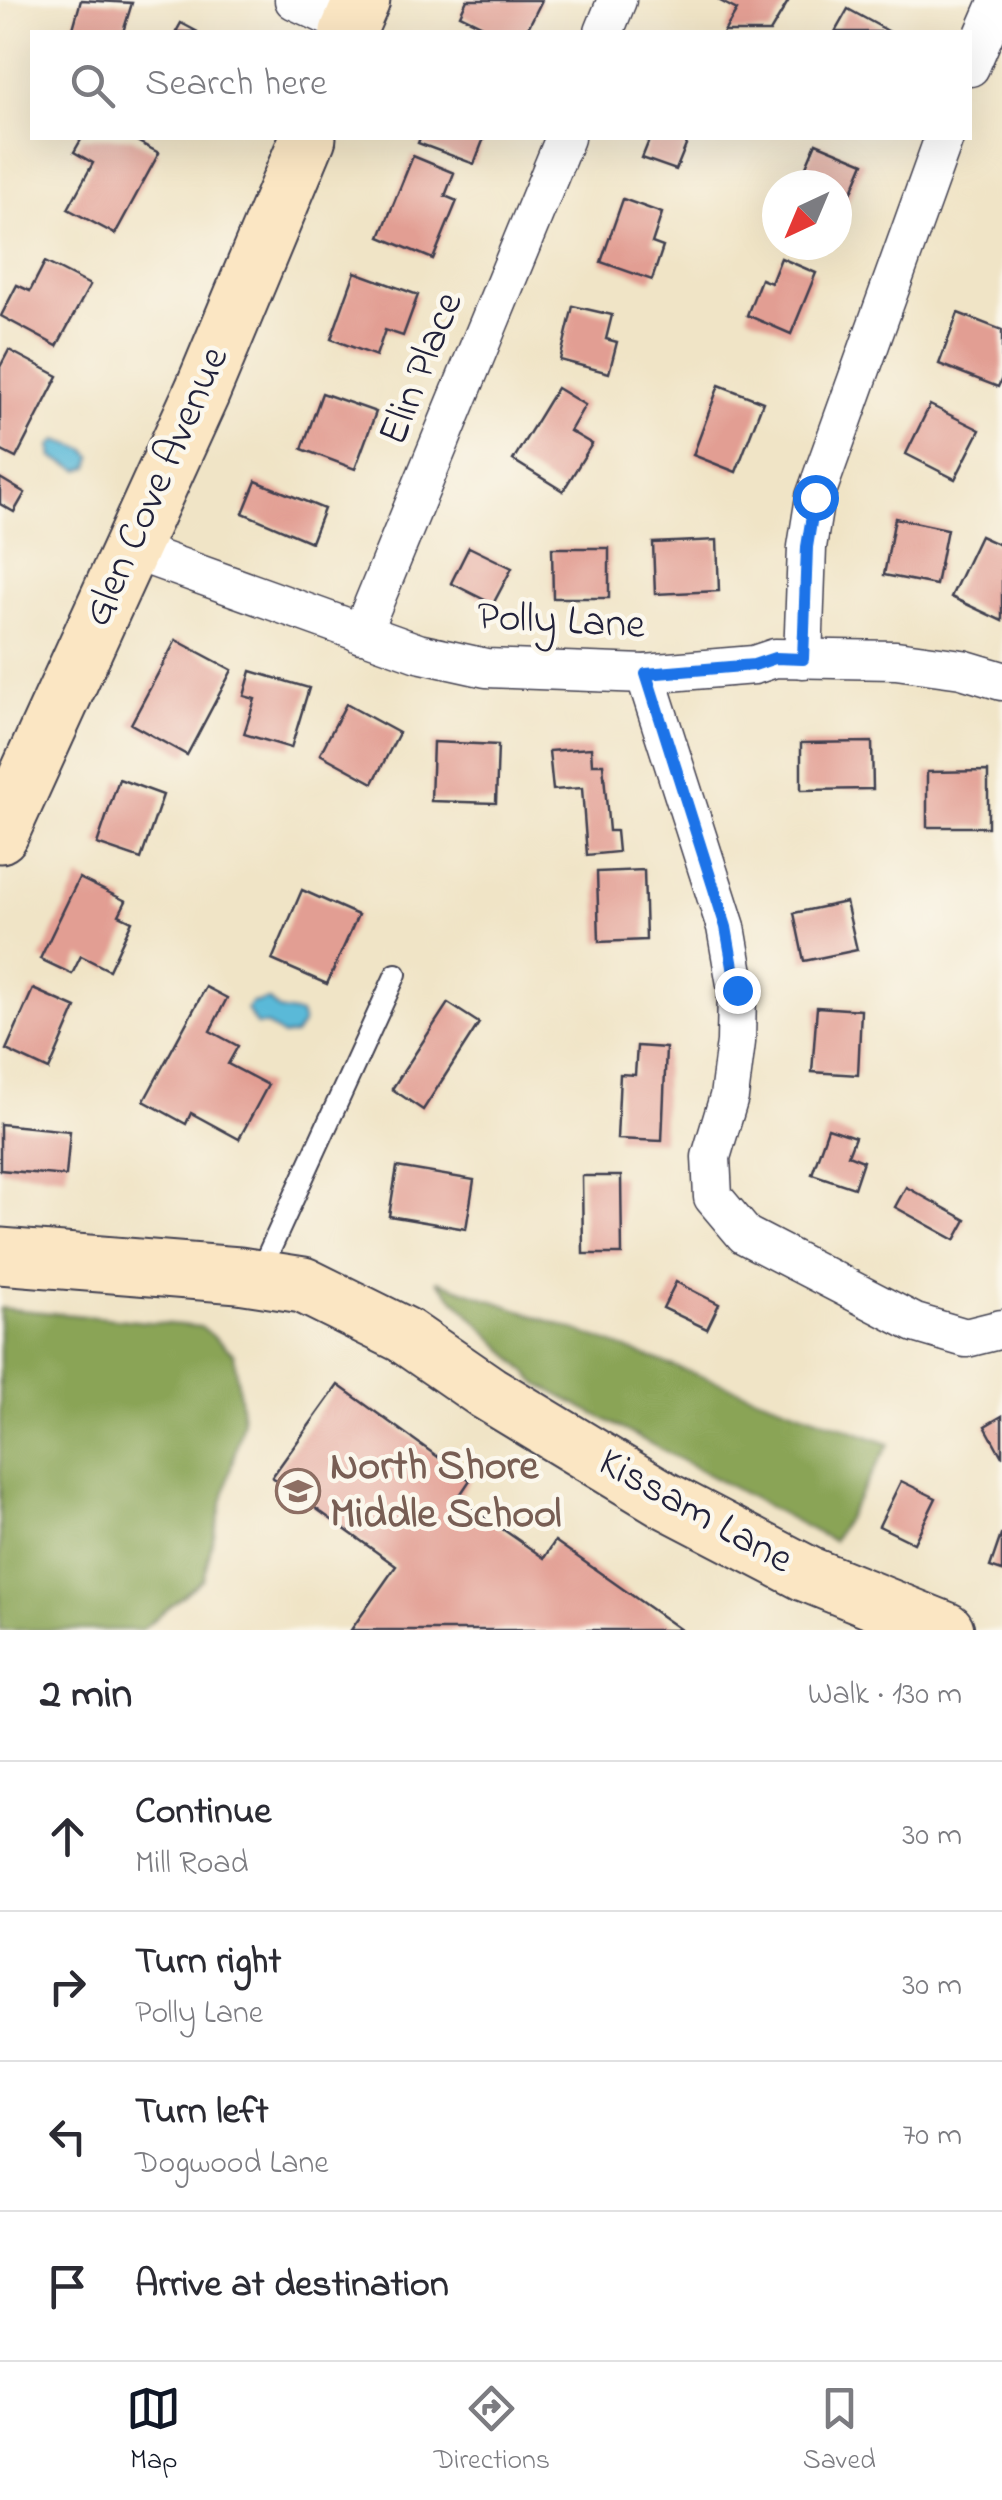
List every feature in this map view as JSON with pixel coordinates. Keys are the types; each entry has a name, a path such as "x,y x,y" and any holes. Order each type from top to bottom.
{"street":[{"path":"294,0 353,20"},
{"path":"605,30 617,0"},
{"path":"972,62 995,4"},
{"name":"Glen Cove Avenue","path":"0,835 202,392 307,140"},
{"name":"Elin Place","path":"361,634 564,140"},
{"path":"803,659 807,547 815,497 943,140"},
{"name":"Polly Lane","path":"129,549 418,654 486,668 646,674 754,665 775,658 896,660 962,668 1002,681"},
{"path":"646,674 726,927 737,990 736,1042 728,1097 710,1158 713,1197 745,1235 915,1323 966,1338 1002,1329"},
{"name":"Kissam Lane","path":"0,1256 95,1261 302,1286 404,1334 488,1393 665,1500 807,1574 946,1630"}],"lane":[{"path":"257,1278 396,974"}],"green space":[{"path":"436,1280 889,1444 833,1541 538,1384"},
{"path":"0,1308 202,1327 234,1354 243,1420 203,1579 141,1630 0,1630"}],"water":[{"path":"57,440 85,449 92,457 89,467 80,470 53,458 51,446"},
{"path":"268,1000 279,1010 300,1014 303,1023 295,1035 283,1036 267,1025 256,1025 247,1009 251,1003"}],"building":[{"path":"81,0 132,3 124,30 73,30"},
{"path":"467,0 542,0 527,30 481,30 483,26 460,15"},
{"path":"718,0 789,0 771,30 725,30 737,10"},
{"path":"848,9 886,30 836,30"},
{"path":"81,140 135,140 159,153 115,234 68,209 93,163 74,152"},
{"path":"419,140 483,140 474,164 418,143"},
{"path":"649,140 688,140 676,170 642,158"},
{"path":"816,143 864,163 852,191 852,170 804,170"},
{"path":"413,156 454,173 445,196 457,201 433,259 380,237"},
{"path":"623,199 662,213 652,243 663,247 652,280 601,262"},
{"path":"780,260 816,273 791,334 747,315 761,279 771,283"},
{"path":"45,262 90,285 57,346 1,316 17,285 30,291"},
{"path":"355,272 418,295 403,336 385,330 376,356 331,339"},
{"path":"573,306 612,315 606,339 617,342 609,373 560,360"},
{"path":"958,313 1002,330 1002,378 998,387 939,364"},
{"path":"9,350 58,376 16,458 0,450 0,367"},
{"path":"719,385 763,402 736,472 693,455"},
{"path":"557,388 585,405 570,431 592,444 563,491 513,460"},
{"path":"322,393 376,412 355,469 302,449"},
{"path":"930,405 980,430 955,479 906,454"},
{"path":"0,478 25,493 14,512 0,504"},
{"path":"256,481 324,509 311,542 243,513"},
{"path":"895,518 947,529 936,585 884,575"},
{"path":"980,536 1002,546 1002,621 951,597"},
{"path":"717,540 719,591 655,594 653,543"},
{"path":"469,547 512,568 493,604 451,583"},
{"path":"552,548 609,548 609,598 553,598"},
{"path":"176,640 232,670 187,755 131,724"},
{"path":"251,671 309,688 291,748 244,734 255,699 244,696"},
{"path":"346,704 399,733 373,783 320,754"},
{"path":"433,742 498,745 496,803 431,801"},
{"path":"872,742 873,789 801,790 801,743"},
{"path":"591,748 592,764 603,764 609,831 616,831 618,852 587,855 582,788 553,790 549,751"},
{"path":"988,771 988,827 927,827 927,772"},
{"path":"119,779 163,795 141,859 97,844"},
{"path":"644,870 646,940 599,942 597,872"},
{"path":"79,878 126,901 119,915 132,921 109,970 81,956 72,974 40,959"},
{"path":"302,890 358,915 327,984 272,960"},
{"path":"846,902 857,950 804,961 794,913"},
{"path":"206,987 227,998 210,1031 238,1046 228,1064 268,1085 239,1139 191,1113 186,1124 144,1101"},
{"path":"33,989 76,1008 49,1070 6,1050"},
{"path":"448,1003 479,1023 423,1110 392,1089"},
{"path":"817,1007 861,1010 858,1075 812,1072"},
{"path":"637,1046 666,1048 662,1141 617,1139 620,1074 635,1075"},
{"path":"0,1124 70,1131 66,1176 0,1170"},
{"path":"828,1128 855,1137 848,1155 863,1161 854,1188 812,1174"},
{"path":"397,1167 474,1180 466,1229 389,1216"},
{"path":"582,1176 621,1176 622,1254 583,1254"},
{"path":"906,1187 966,1220 955,1240 895,1207"},
{"path":"676,1282 719,1304 707,1329 663,1308"},
{"path":"338,1385 470,1480 458,1498 544,1558 555,1541 681,1630 351,1630 396,1566 272,1477"},
{"path":"1002,1416 1002,1457 985,1426"},
{"path":"901,1481 936,1498 914,1543 879,1526"},
{"path":"1002,1535 1002,1571 990,1567"}],"place":[{"name":"North Shore Middle School","path":"298,1491"}],"route":[{"path":"737,990 726,927 646,674 754,665 775,658 803,659 807,547 815,497"}]}
